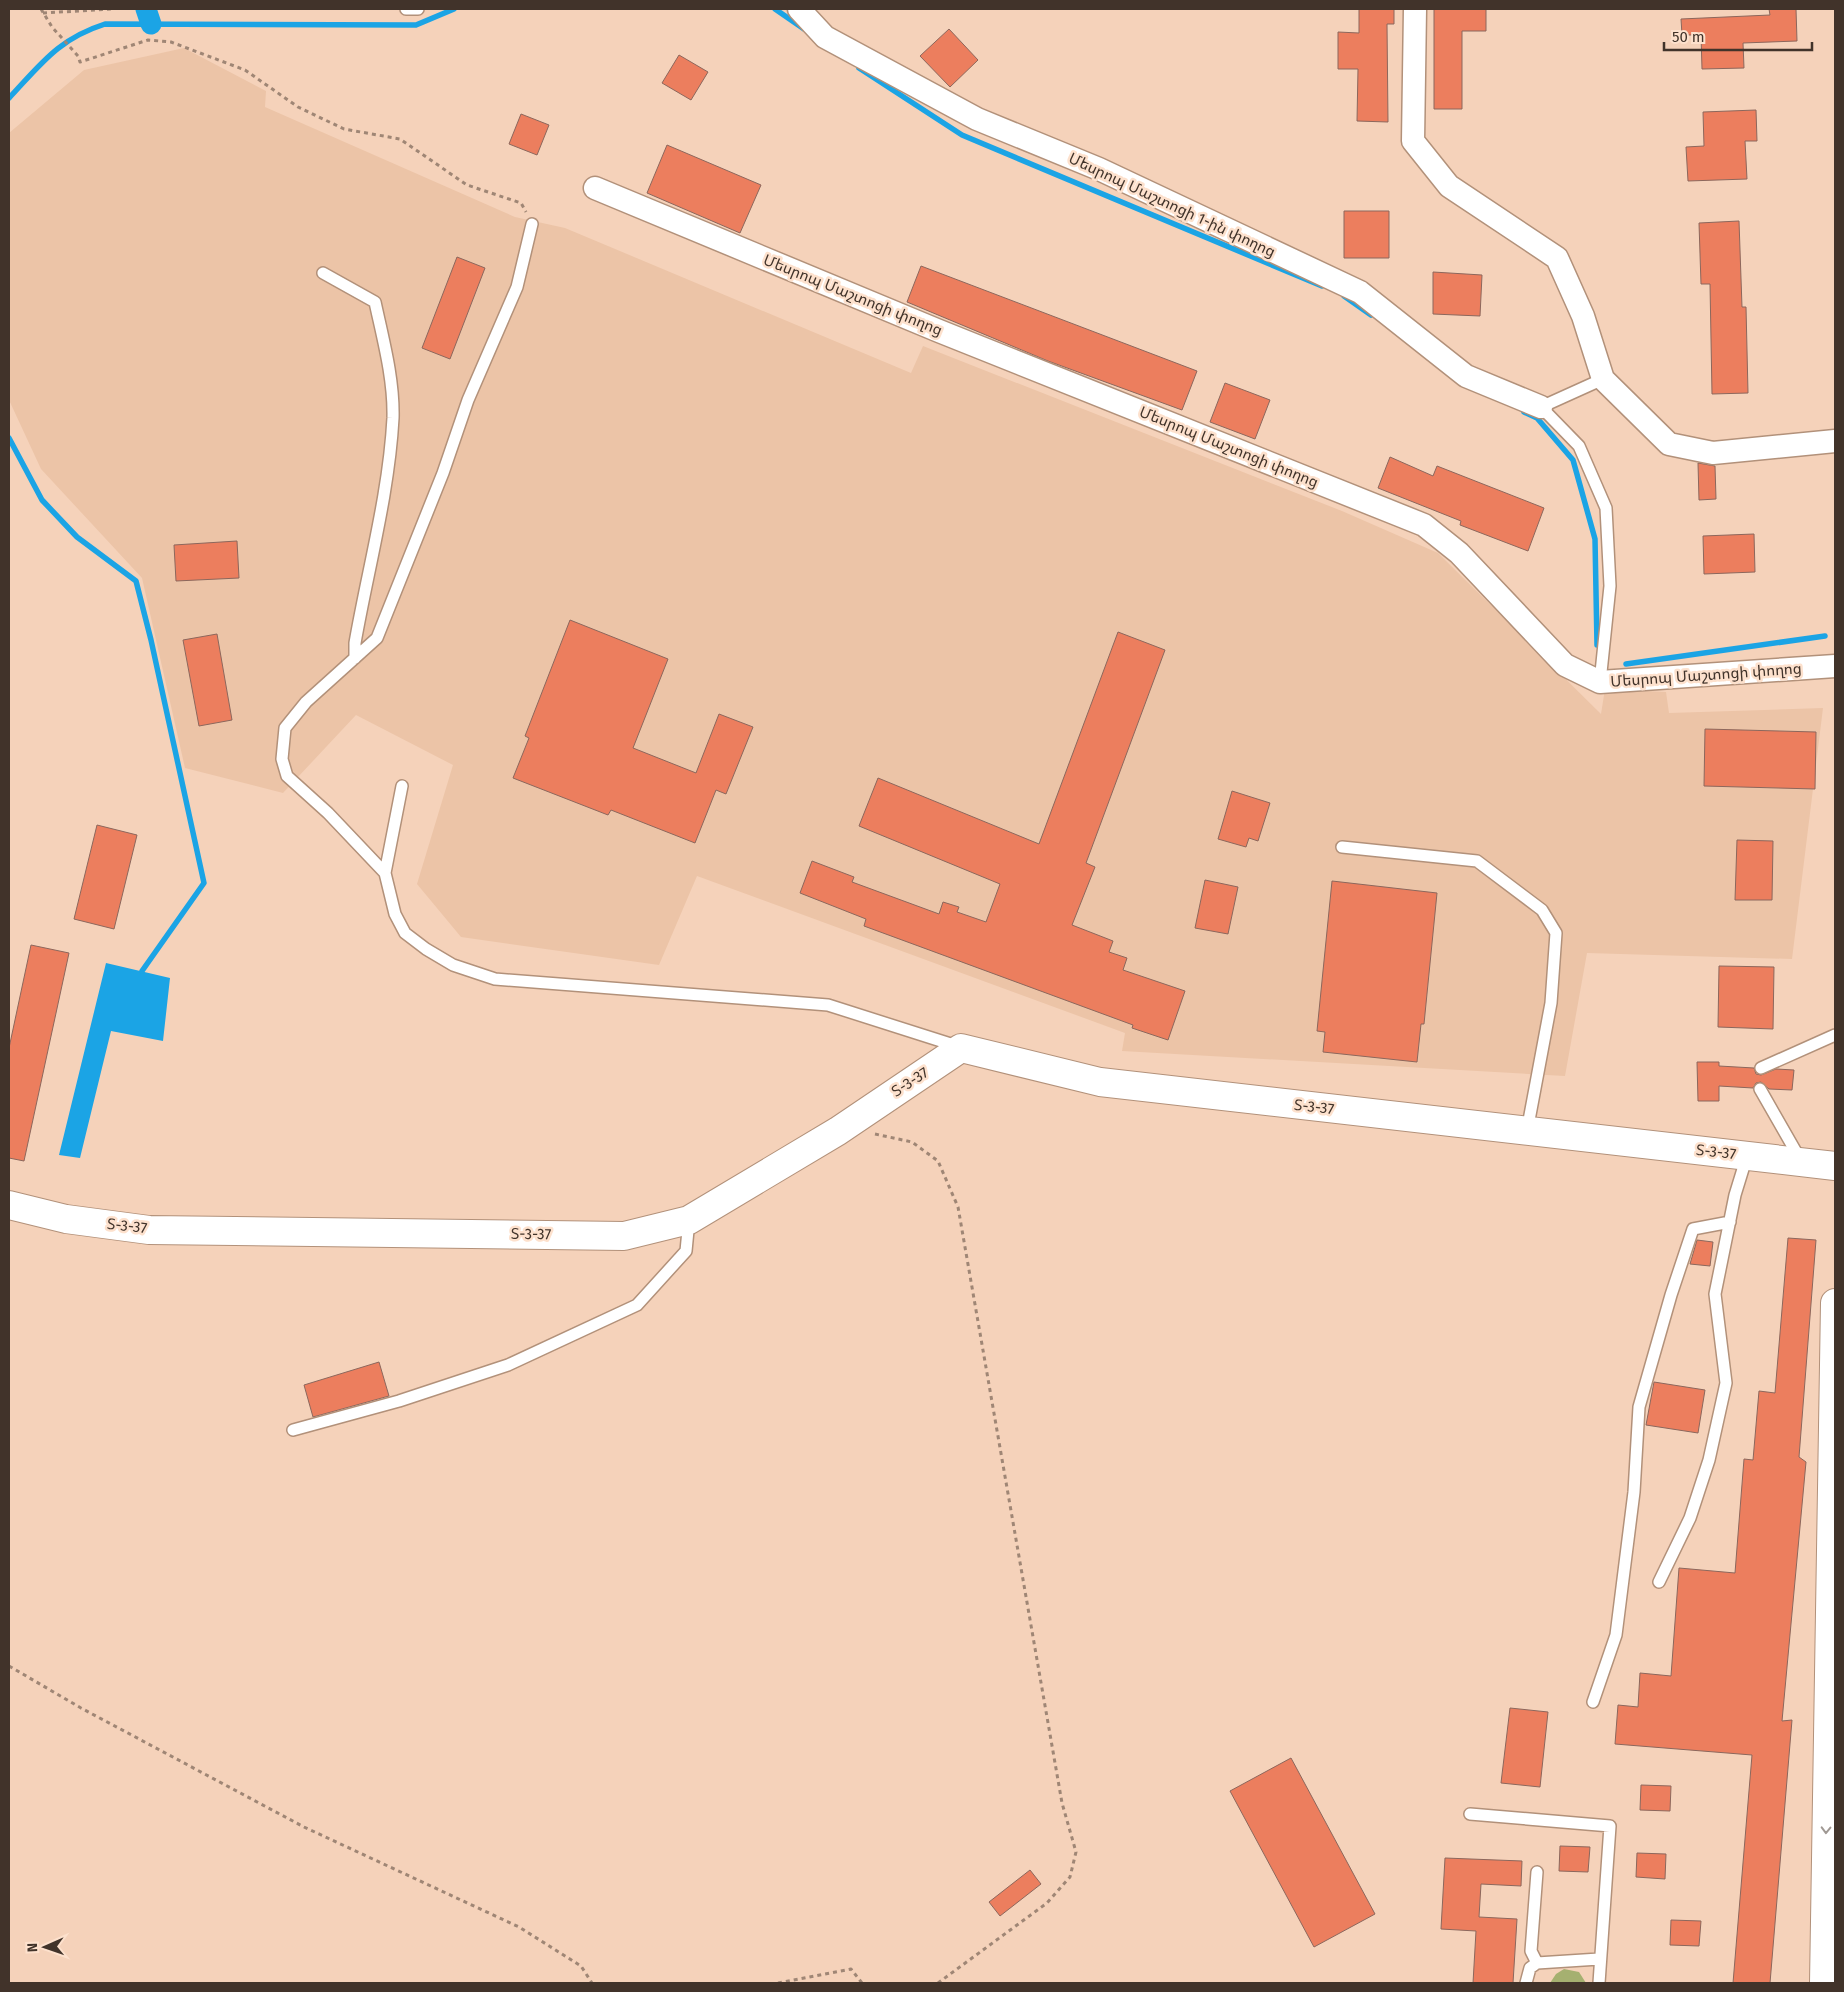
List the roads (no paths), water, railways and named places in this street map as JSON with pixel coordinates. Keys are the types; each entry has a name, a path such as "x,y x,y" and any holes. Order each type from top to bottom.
{"main road":[{"name":"Տ-3-37","path":"9,1205 66,1219 149,1230 624,1236 689,1220 838,1131 961,1048 1100,1082 1835,1166"},
{"path":"1824,1983 1832,1694 1835,1303"}],"street":[{"name":"Մեսրոպ Մաշտոցի 1-ին փողոց","path":"799,9 825,37 977,118 1099,169 1360,292 1466,376 1541,407"},
{"path":"1415,9 1413,142 1449,186 1557,258 1583,316 1603,379 1669,444 1714,453 1835,441"},
{"name":"Մեսրոպ Մաշտոցի փողոց","path":"595,188 949,334 1424,525 1459,552 1565,665 1600,682 1835,666"}],"lane":[{"path":"406,9 418,9"},
{"path":"385,874 328,813 287,776 282,759 285,728 306,702 377,638 443,473 468,400 517,287 532,224"},
{"path":"323,273 375,302 387,356 393,417 384,490 355,643 355,658"},
{"path":"1600,682 1610,586 1606,508 1579,446 1541,407 1603,379"},
{"path":"402,786 385,874 395,914 405,933 453,965 495,979 828,1005 961,1048"},
{"path":"1342,847 1477,861 1542,910 1556,933 1551,1003 1526,1131"},
{"path":"1761,1068 1835,1035"},
{"path":"1760,1088 1802,1162"},
{"path":"1659,1582 1690,1518 1709,1460 1726,1382 1715,1294 1746,1156"},
{"path":"293,1430 399,1401 508,1365 637,1305 686,1251 689,1220"},
{"path":"1593,1702 1616,1635 1634,1492 1639,1407 1670,1295 1693,1229 1730,1222"},
{"path":"1470,1814 1610,1826 1599,1959 1599,1983"},
{"path":"1537,1872 1531,1952 1537,1963"},
{"path":"1526,1983 1530,1968 1537,1963 1599,1959"}],"water":[{"path":"106,963 170,978 163,1041 111,1031 80,1158 59,1155"}],"waterway":[{"path":"146,9 151,24"},
{"path":"9,98 62,45 89,30 105,24 416,25 454,9"},
{"path":"775,9 804,29"},
{"path":"859,68 962,135 1322,286"},
{"path":"1344,296 1371,315"},
{"path":"1524,412 1537,418 1573,460 1595,539 1597,645"},
{"path":"9,438 42,500 77,537 136,581 151,640 204,883 142,971"},
{"path":"1626,664 1825,636"}]}
